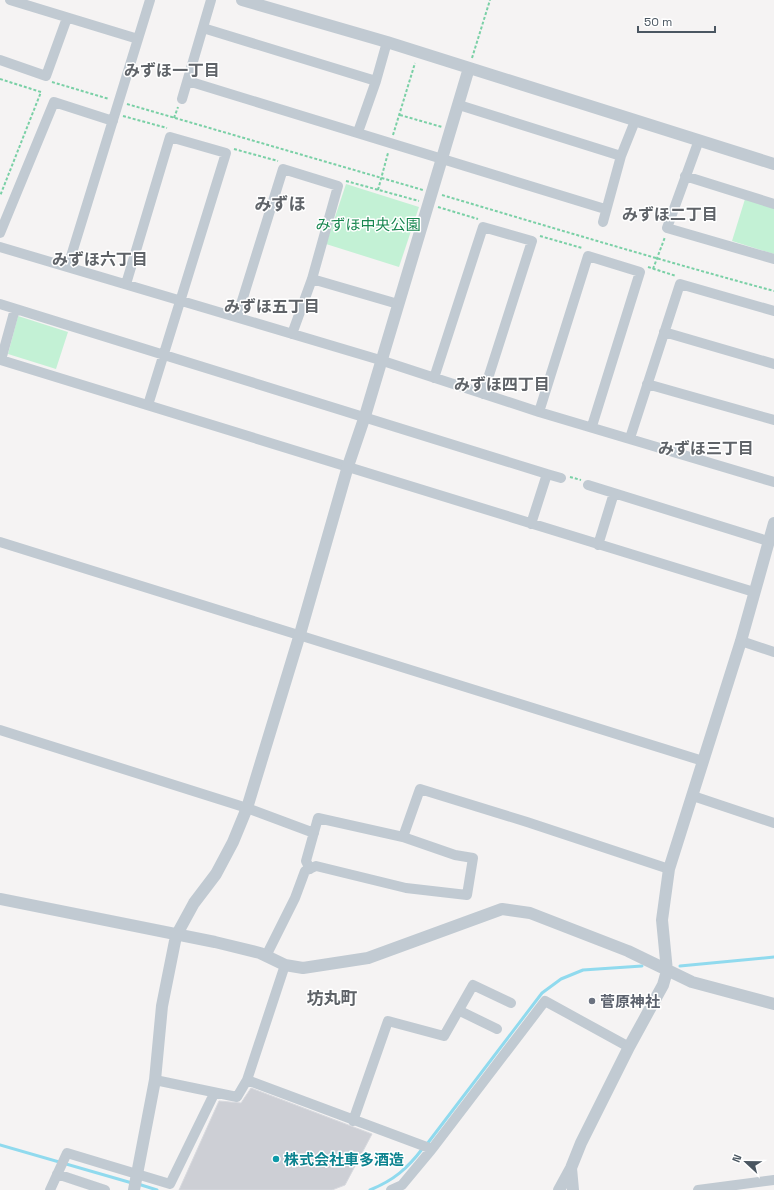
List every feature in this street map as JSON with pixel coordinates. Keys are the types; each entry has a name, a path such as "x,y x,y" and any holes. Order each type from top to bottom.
{"street":[{"path":"10,0 138,39"},
{"path":"68,266 150,0"},
{"path":"182,99 211,0"},
{"path":"242,0 387,42 774,164"},
{"path":"0,60 46,76 67,18"},
{"path":"203,28 376,81"},
{"path":"358,132 376,81 387,42"},
{"path":"136,1182 155,1080 162,1006 176,936 194,903 216,874 233,842 247,808 300,634 348,466 365,416 380,360 459,105 469,68"},
{"path":"188,81 605,209"},
{"path":"0,233 54,102 114,117"},
{"path":"459,105 621,156"},
{"path":"603,222 605,209 621,156 635,121"},
{"path":"126,284 170,137 226,153 148,405"},
{"path":"699,140 685,176 668,228 774,259"},
{"path":"237,317 283,169 338,186 312,279 292,334"},
{"path":"685,176 774,204"},
{"path":"434,378 483,227 532,241 484,394"},
{"path":"0,247 380,360 540,412 592,426 774,482"},
{"path":"540,412 588,256 640,272 592,426"},
{"path":"312,279 398,304"},
{"path":"630,438 680,284 774,311"},
{"path":"0,304 561,478"},
{"path":"15,309 1,360 754,592"},
{"path":"664,332 774,364"},
{"path":"647,384 774,420"},
{"path":"531,524 547,474"},
{"path":"588,485 768,541"},
{"path":"598,545 614,493"},
{"path":"558,1190 571,1168 581,1143 662,985 667,971 662,920 669,869 741,641 774,522"},
{"path":"0,542 300,634 703,761"},
{"path":"741,641 774,652"},
{"path":"0,730 247,808 314,833"},
{"path":"403,837 420,789 527,822 669,869"},
{"path":"693,796 774,823"},
{"path":"266,956 295,898 306,871 310,869 316,866 406,888 467,895 473,858 455,855 403,837 318,818 306,862 310,869"},
{"path":"0,899 176,936 215,942 266,956 285,965 303,968 368,958 502,910 530,913 628,951 692,982 774,1004"},
{"path":"155,1080 214,1094 237,1097 247,1080 285,965"},
{"path":"353,1121 388,1021 444,1036 474,985 511,1003"},
{"path":"391,1190 402,1185 427,1148 545,1001 629,1047"},
{"path":"460,1011 497,1030"},
{"path":"247,1080 427,1148"},
{"path":"50,1190 67,1153 136,1182 170,1184 214,1094"},
{"path":"571,1168 573,1190"},
{"path":"58,1172 105,1190"},
{"path":"698,1190 774,1180"}],"path":[{"path":"469,68 490,0"},
{"path":"378,190 390,143 400,115 418,52"},
{"path":"46,76 51,81 118,102 381,177 481,219"},
{"path":"0,79 41,92 0,196"},
{"path":"400,115 451,129"},
{"path":"114,117 168,128"},
{"path":"227,146 285,163"},
{"path":"344,180 378,190 430,198 599,240 658,259 774,290"},
{"path":"653,269 658,259 668,228"},
{"path":"538,236 588,250"},
{"path":"646,267 682,278"},
{"path":"561,478 567,476 583,481 588,485"}],"green space":[{"name":"みずほ中央公園","path":"346,184 419,207 399,267 326,244"},
{"path":"745,199 774,208 774,254 732,241"},
{"path":"18,316 68,332 56,369 8,354"}],"building":[{"name":"株式会社車多酒造","path":"251,1088 372,1134 345,1185 332,1190 179,1190 219,1101 241,1103"}],"waterway":[{"path":"680,966 774,957"},
{"path":"427,1144 542,993 561,979 583,970 642,966"},
{"path":"0,1145 132,1183"},
{"path":"370,1190 400,1173 423,1148"},
{"path":"138,1184 157,1190"}],"place":[{"name":"菅原神社","path":"592,1001"},
{"name":"株式会社車多酒造","path":"276,1159"}],"district":[{"name":"みずほ一丁目","path":"172,70"},
{"name":"みずほ","path":"280,204"},
{"name":"みずほ二丁目","path":"670,214"},
{"name":"みずほ六丁目","path":"100,259"},
{"name":"みずほ五丁目","path":"272,306"},
{"name":"みずほ四丁目","path":"502,384"},
{"name":"みずほ三丁目","path":"706,448"},
{"name":"坊丸町","path":"332,998"}]}
